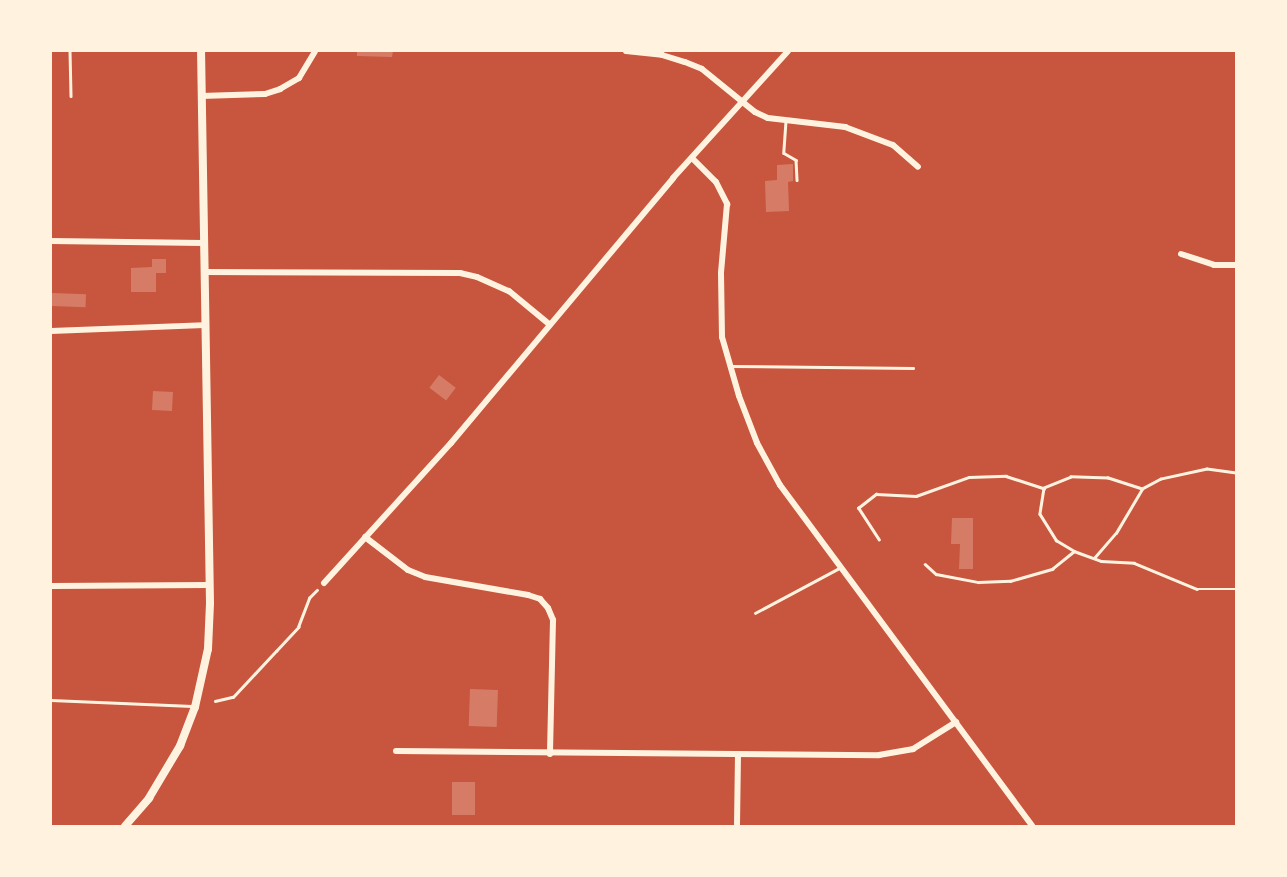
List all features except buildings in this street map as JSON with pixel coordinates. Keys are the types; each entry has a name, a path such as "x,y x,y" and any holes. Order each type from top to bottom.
{"street":[{"path":"125,826 167,769 195,707 208,649 201,51"},
{"path":"201,96 265,94 280,89 299,78 315,51"},
{"path":"626,51 662,54 694,66 768,118 845,127 893,145 918,167"},
{"path":"324,583 451,443 549,324 788,51"},
{"path":"692,158 716,182 727,204 721,272 722,337 743,408 768,464 780,485 1032,826"},
{"path":"51,241 203,243"},
{"path":"1181,254 1214,265 1236,265"},
{"path":"204,272 460,273 477,277 509,291 549,324"},
{"path":"51,331 204,325"},
{"path":"365,537 408,570 425,578 540,599 548,608 553,620 550,754"},
{"path":"51,586 209,585"},
{"path":"396,751 738,755 897,753 914,749 956,722"},
{"path":"737,826 738,755"}],"lane":[{"path":"70,51 71,96"},
{"path":"786,121 784,153 796,160 797,180"},
{"path":"730,366 913,368"},
{"path":"755,613 841,567"},
{"path":"51,700 166,703 195,707"}],"path":[{"path":"1094,559 1116,533 1142,489 1161,479 1207,469 1236,473"},
{"path":"879,540 858,508 876,494 916,496 968,477 1006,476 1044,488 1071,477 1108,478 1142,489"},
{"path":"1044,488 1040,514 1056,540 1074,551 1094,559 1134,563 1197,589 1236,589"},
{"path":"925,564 936,574 967,580 1010,581 1052,569 1074,551"},
{"path":"215,701 233,696 276,651 298,627 309,598 324,583"}]}
